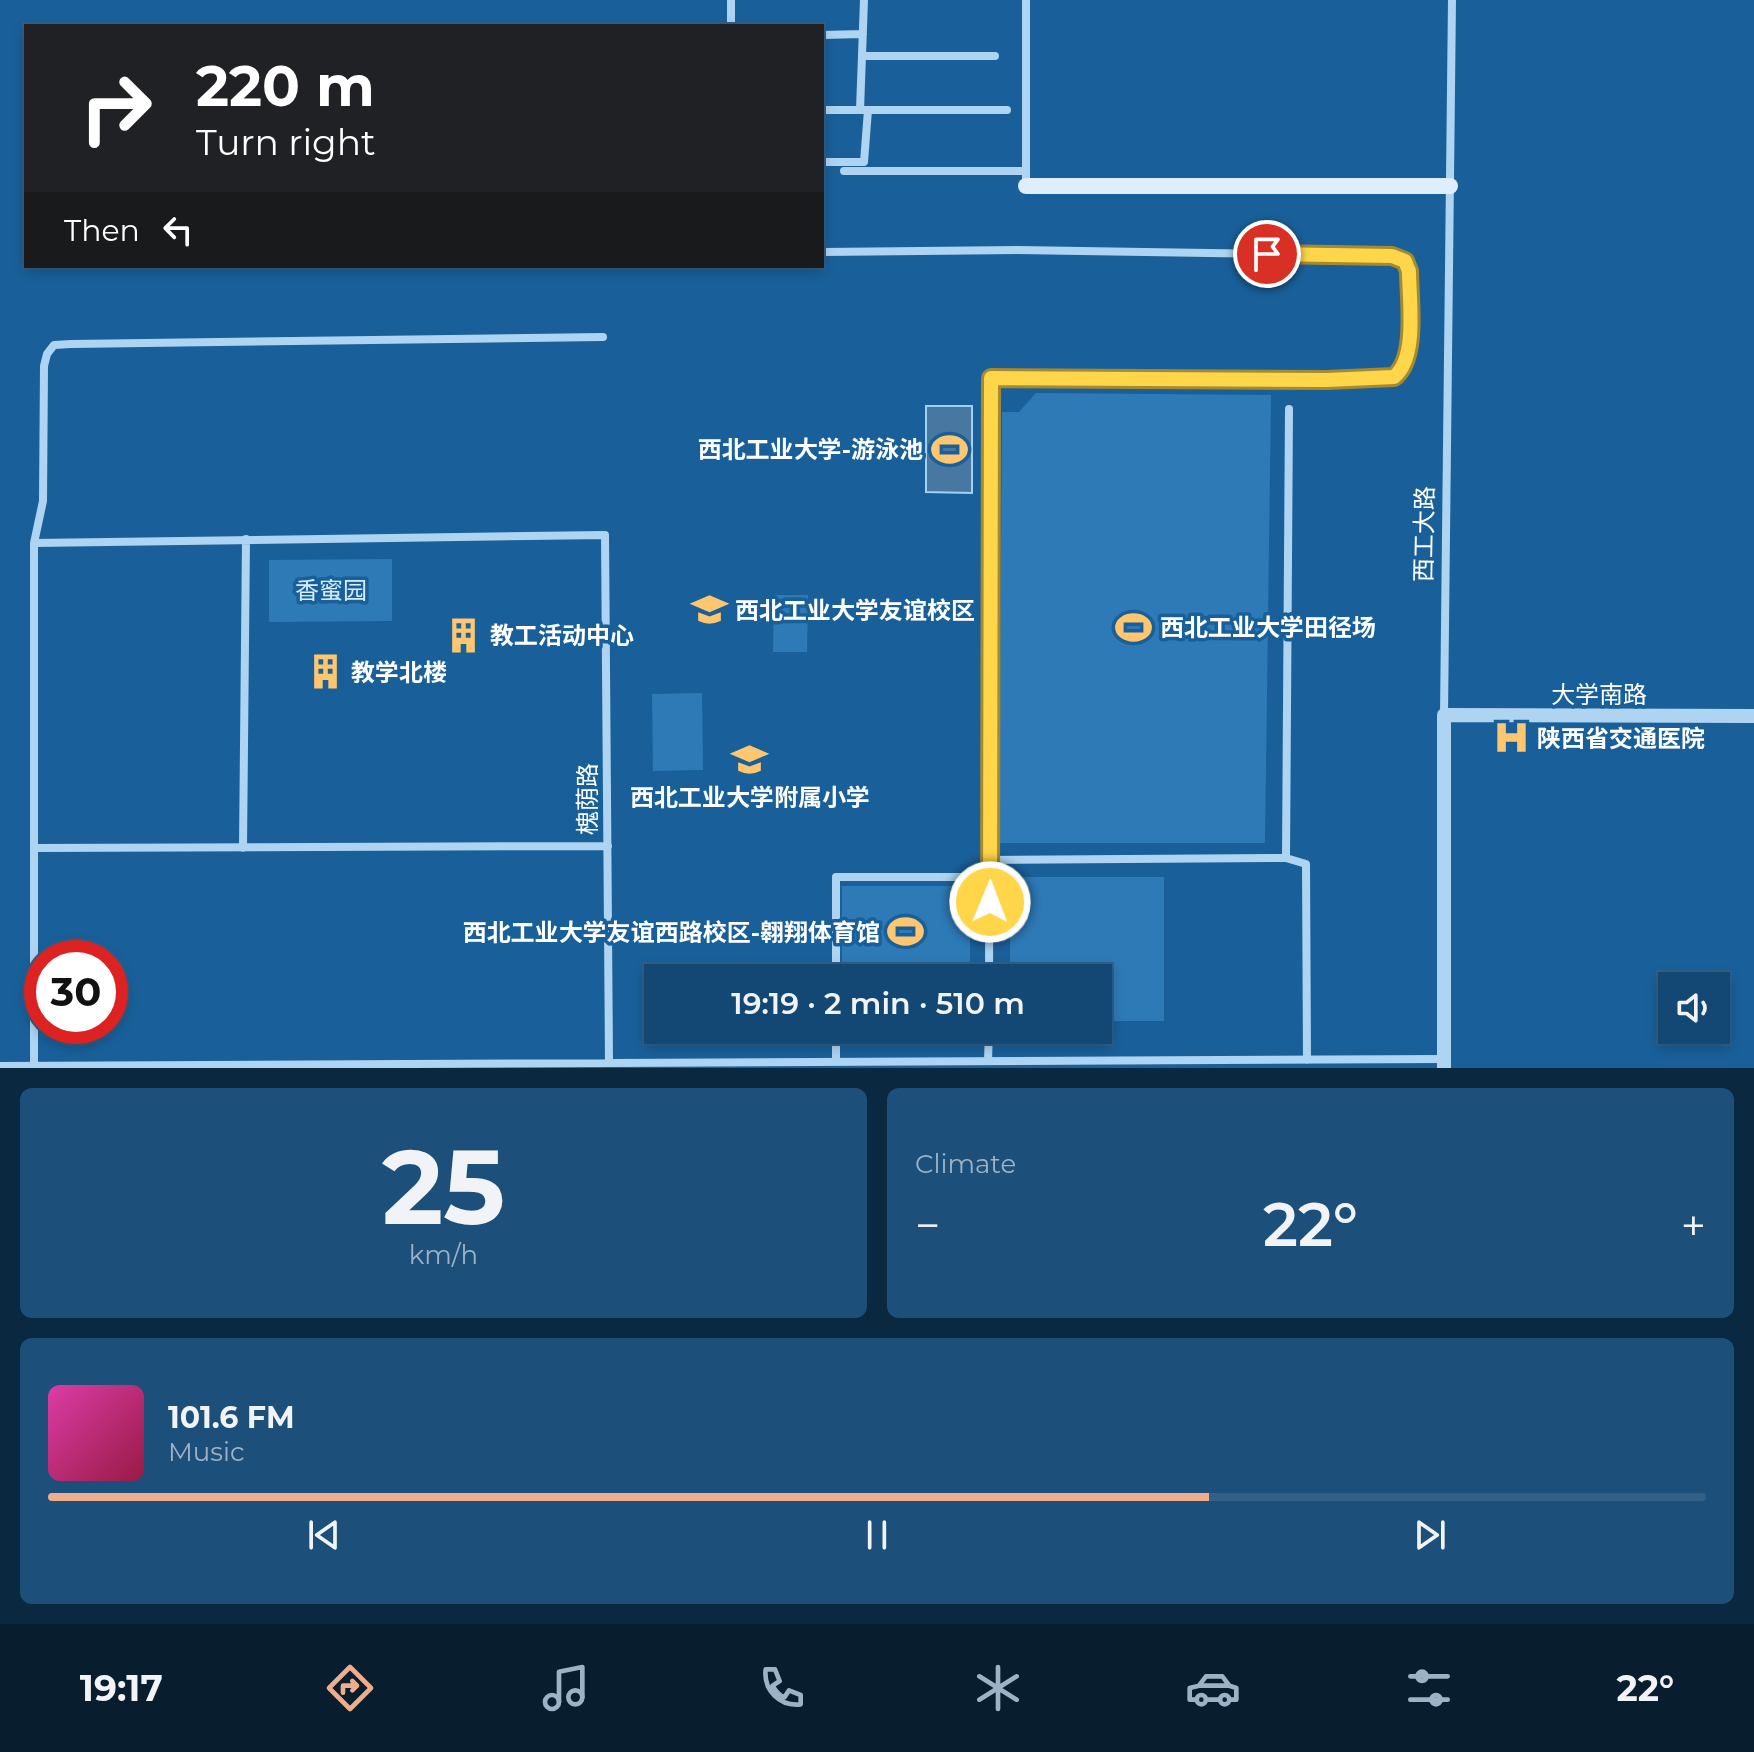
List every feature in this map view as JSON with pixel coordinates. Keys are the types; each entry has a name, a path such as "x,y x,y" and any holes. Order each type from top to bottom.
{"main road":[{"path":"1026,179 1450,186"}],"street":[{"path":"731,0 731,24"},
{"path":"824,162 864,162 864,0"},
{"path":"844,171 1026,179 1026,0"},
{"name":"西工大路","path":"1444,1064 1444,715 1452,0"},
{"path":"824,35 863,34"},
{"path":"862,56 995,56"},
{"path":"824,110 1007,110"},
{"path":"824,252 1018,250 1392,256 1405,261 1409,271 1409,342 1401,371 1394,377 1327,380 991,378 989,964"},
{"path":"34,1066 34,543 43,501 44,366 47,354 54,345 603,337"},
{"path":"1286,858 1289,409"},
{"name":"槐荫路","path":"246,539 605,535 609,1062"},
{"path":"34,543 246,539 243,848"},
{"name":"大学南路","path":"1444,715 1754,716"},
{"path":"34,848 608,846"},
{"path":"991,860 1286,858 1306,864 1307,1060"},
{"path":"836,964 836,877 991,877"},
{"path":"836,1044 836,1061"},
{"path":"988,1061 989,1044"},
{"path":"0,1066 609,1062 722,1065 836,1061 1184,1064 1307,1060 1444,1064"}],"green space":[{"name":"西北工业大学田径场","path":"1036,393 1271,395 1265,843 999,843 1002,412 1019,412"},
{"name":"香蜜园","path":"392,559 392,621 269,622 269,560"},
{"path":"774,595 808,595 807,652 773,652"},
{"path":"702,693 703,770 653,771 652,694"},
{"path":"1010,877 1164,877 1164,1021 1112,1021 1112,964 1010,964"},
{"name":"西北工业大学友谊西路校区-翱翔体育馆","path":"842,886 970,886 970,964 842,964"}],"shaded area":[{"name":"西北工业大学-游泳池","path":"926,406 972,406 972,493 926,492"}],"place":[{"name":"西北工业大学-游泳池","path":"949,449"},
{"name":"西北工业大学友谊校区","path":"709,610"},
{"name":"西北工业大学田径场","path":"1134,627"},
{"name":"教工活动中心","path":"464,635"},
{"name":"教学北楼","path":"325,672"},
{"name":"陕西省交通医院","path":"1511,738"},
{"name":"西北工业大学附属小学","path":"750,760"},
{"name":"西北工业大学友谊西路校区-翱翔体育馆","path":"906,932"}],"route":[{"path":"990,902 991,378 1327,380 1394,377 1401,371 1409,342 1409,271 1405,261 1392,256 1267,254"}]}
